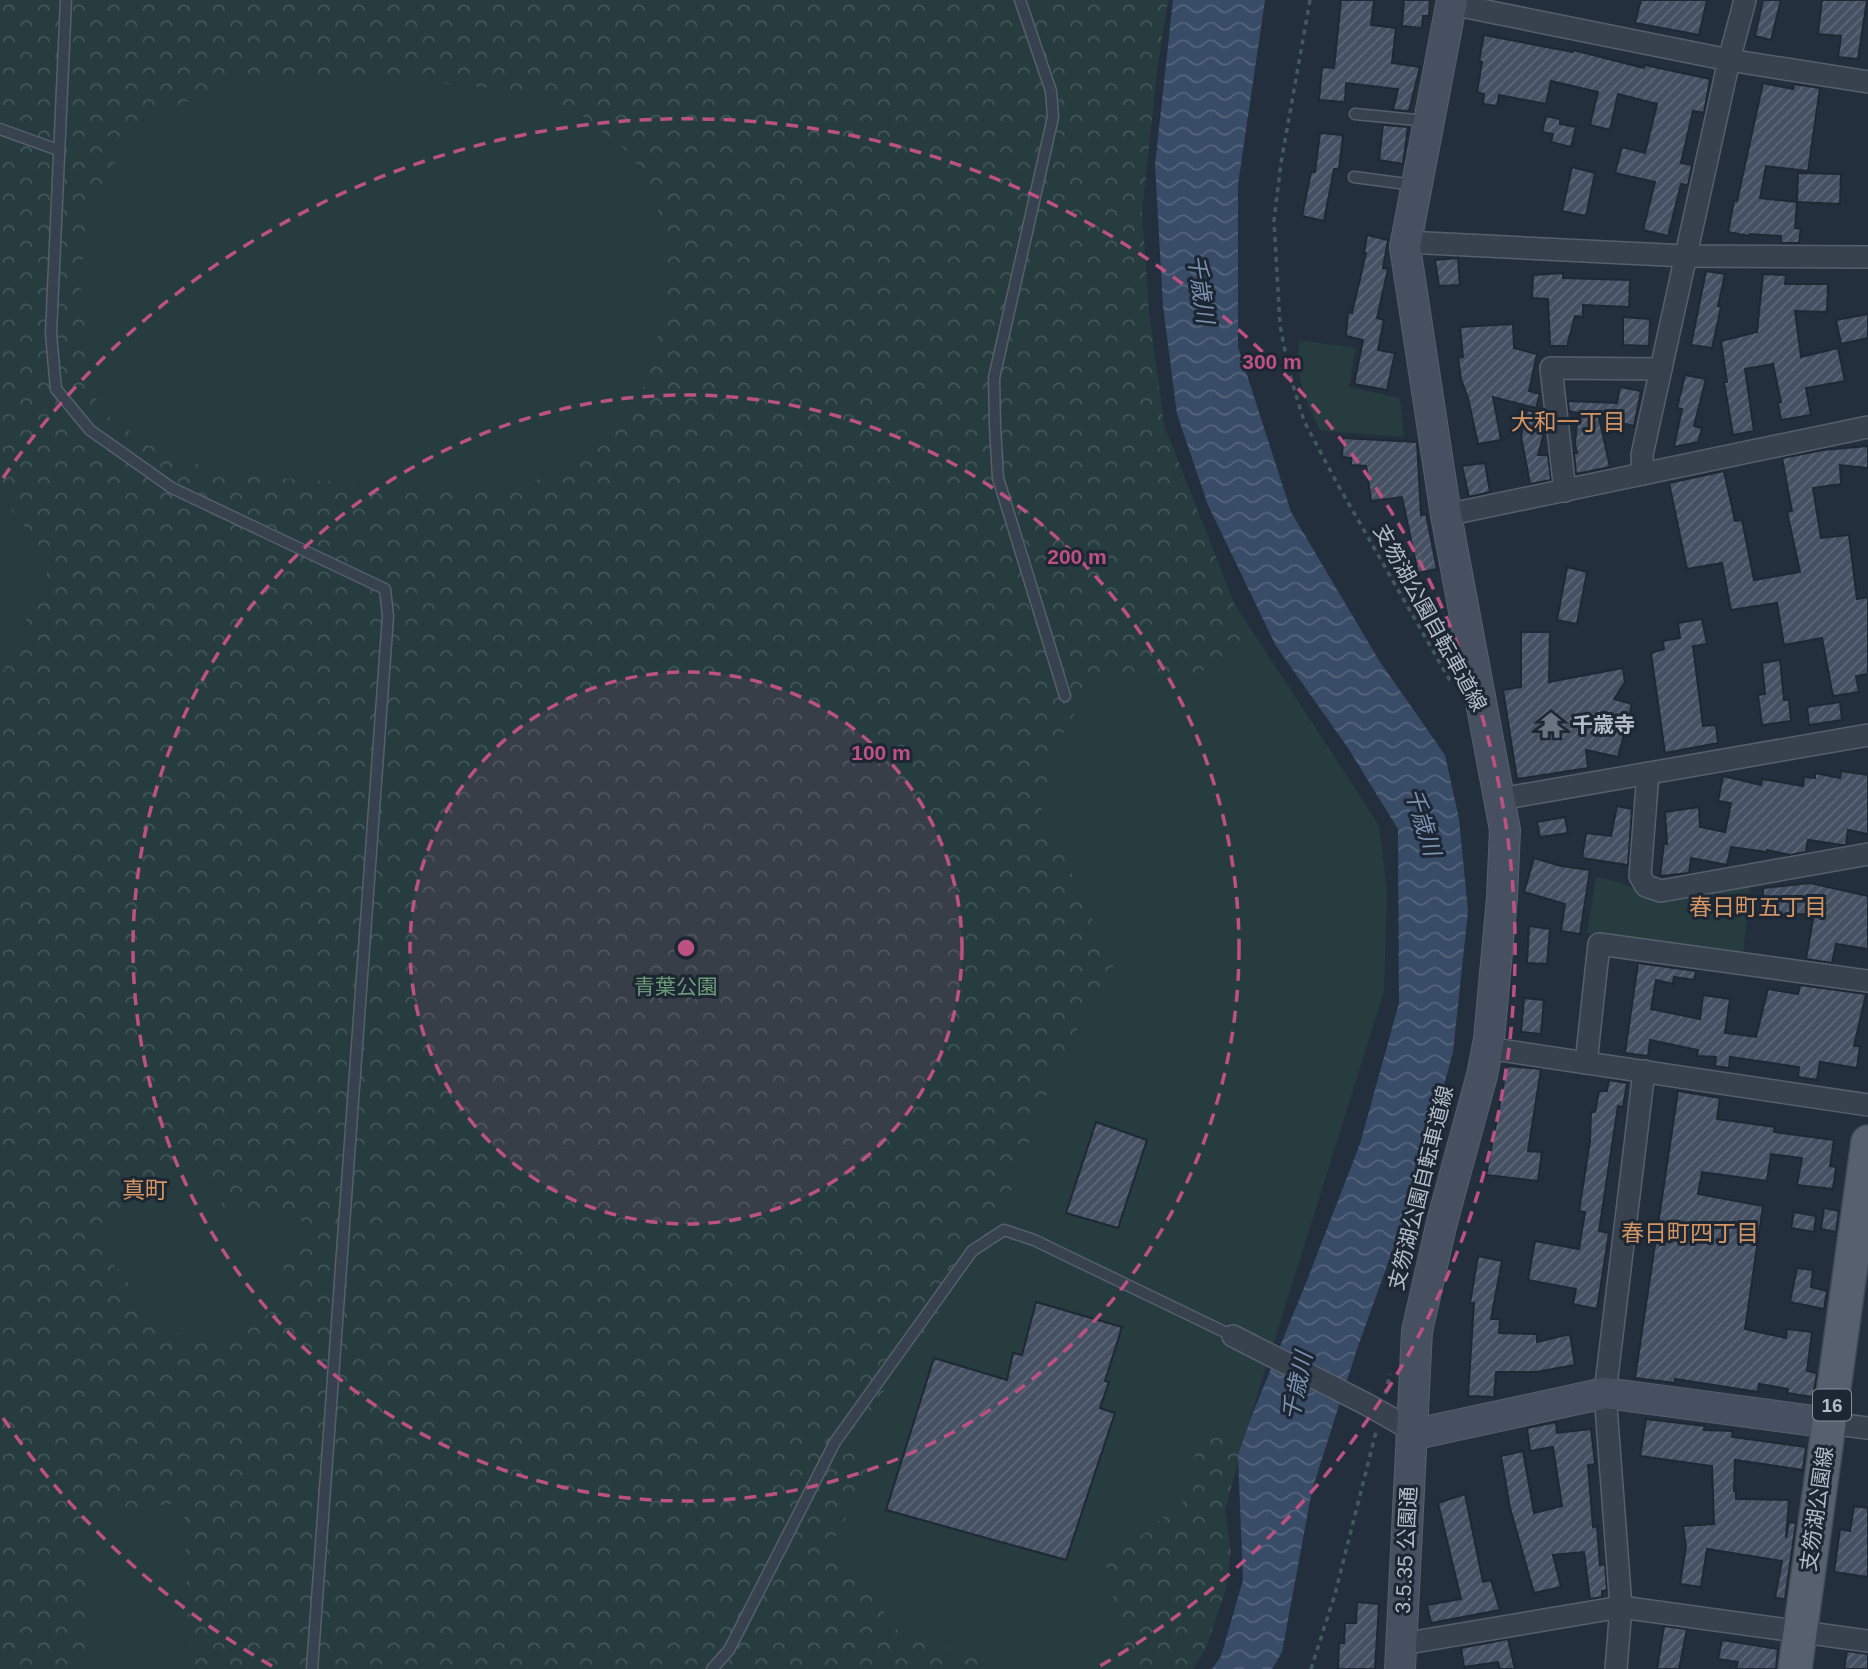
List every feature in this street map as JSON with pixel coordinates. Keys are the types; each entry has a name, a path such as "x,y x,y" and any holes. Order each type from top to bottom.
{"main road":[{"name":"支笏湖公園線","path":"1795,1669 1868,1142"}],"street":[{"path":"1643,474 1642,456 1729,60 1745,0"},
{"path":"1452,2 1729,60 1868,82"},
{"name":"3.5.35 公園通","path":"1401,1657 1417,1331 1442,1222 1482,1075 1502,898 1504,830 1500,799 1446,515 1405,247 1452,2"},
{"path":"1406,242 1686,256 1868,257"},
{"path":"1565,491 1551,368 1661,369"},
{"path":"1446,515 1868,427"},
{"path":"1500,799 1868,735"},
{"path":"1648,774 1640,876 1646,886 1661,891 1868,854"},
{"path":"1586,1063 1599,944 1868,981"},
{"path":"1487,1048 1868,1105"},
{"path":"1616,1669 1621,1607 1605,1394 1644,1071"},
{"path":"1233,1336 1412,1430 1425,1432 1605,1394 1868,1428"},
{"path":"1401,1657 1621,1607 1868,1641"}],"lane":[{"path":"66,0 51,334 56,389 90,430 172,488 385,589 387,630 313,1669"},
{"path":"1020,0 1051,91 1053,117 995,378 998,478 1065,696"},
{"path":"1354,114 1429,122"},
{"path":"0,129 58,150"},
{"path":"1354,177 1417,186"},
{"path":"712,1669 729,1650 835,1441 972,1251 1004,1230 1034,1240 1233,1336"}],"path":[{"name":"支笏湖公園自転車道線","path":"1310,0 1273,221 1280,325 1289,372 1310,431 1457,691"},
{"path":"1311,1669 1335,1594 1369,1464 1374,1408 1390,1372"}],"green space":[{"name":"青葉公園","path":"0,0 1168,0 1157,70 1142,212 1149,312 1164,425 1234,603 1379,825 1387,892 1384,992 1246,1431 1225,1510 1231,1552 1225,1591 1206,1648 1193,1669 0,1669"},
{"name":"青葉公園","path":"0,0 1168,0 1157,70 1142,212 1149,312 1164,425 1234,603 1242,648 1199,673 1099,673 1058,741 1041,807 1114,966 1057,1065 998,1225 852,1438 869,1476 833,1541 897,1630 1012,1669 190,1669 184,1503 83,1512 87,1669 0,1669 0,671 4,670 52,562 0,495","holes":["333,74 523,91 583,116 632,155 656,201 664,235 662,315 655,350 642,391 623,425 599,448 573,465 524,485 478,491 280,478 218,471 177,457 139,438 103,413 87,379 80,281 89,209 118,157 149,123 187,102 246,79","198,1168 209,1176 224,1208 258,1218 291,1213 308,1226 306,1233 285,1259 278,1305 231,1338 206,1339 172,1331 135,1300 126,1278 103,1253 100,1230 108,1220 152,1195 175,1170"]},
{"path":"1299,340 1356,348 1349,387 1400,398 1404,437 1321,431 1302,387 1298,365"},
{"path":"1596,877 1618,882 1652,896 1750,884 1743,955 1587,933"},
{"path":"1246,1431 1225,1510 1231,1552 1225,1591 1206,1648 1193,1669 1124,1669 1129,1665 1106,1565 1186,1499 1198,1442"}],"water":[{"name":"千歳川","path":"1173,0 1265,0 1238,184 1238,347 1291,512 1380,662 1445,755 1459,819 1468,911 1453,1052 1418,1180 1357,1349 1312,1490 1282,1652 1272,1669 1212,1669 1221,1656 1243,1580 1238,1455 1360,1144 1399,1003 1398,829 1348,748 1276,646 1208,505 1177,414 1163,306 1155,165"}],"building":[{"path":"1341,0 1374,0 1371,25 1396,28 1392,63 1420,67 1409,111 1393,110 1398,89 1346,83 1345,102 1319,100 1322,67 1334,68"},
{"path":"1404,0 1430,0 1429,16 1423,16 1422,28 1402,26"},
{"path":"1641,0 1707,0 1699,35 1635,23"},
{"path":"1763,0 1781,0 1771,40 1755,36"},
{"path":"1822,0 1867,0 1858,59 1838,57 1841,36 1818,34"},
{"path":"1484,35 1573,50 1644,68 1645,65 1710,79 1704,113 1693,111 1681,163 1692,165 1688,185 1681,184 1668,236 1643,230 1655,182 1615,173 1622,147 1645,153 1657,104 1618,94 1610,130 1590,125 1598,92 1551,81 1546,104 1499,95 1497,106 1483,104 1484,94 1477,92"},
{"path":"1763,83 1793,89 1794,84 1820,88 1808,171 1766,166 1760,198 1797,202 1795,228 1801,229 1799,243 1781,243 1781,236 1749,236 1728,232"},
{"path":"1546,116 1560,119 1560,124 1576,127 1571,147 1551,142 1553,134 1542,132"},
{"path":"1383,125 1408,127 1403,164 1379,160"},
{"path":"1320,133 1343,135 1339,169 1334,169 1324,221 1302,216 1311,172 1315,172"},
{"path":"1572,167 1595,173 1586,216 1562,211"},
{"path":"1798,173 1841,174 1840,204 1797,202"},
{"path":"1367,235 1388,240 1383,268 1388,269 1377,318 1384,320 1378,350 1395,353 1387,390 1354,384 1363,340 1346,336 1348,312 1352,313 1366,253"},
{"path":"1458,258 1460,285 1439,286 1435,260"},
{"path":"1706,271 1725,274 1712,348 1691,345"},
{"path":"1563,273 1563,278 1630,280 1629,307 1583,305 1583,317 1575,316 1567,346 1550,346 1548,299 1532,298 1533,275"},
{"path":"1763,274 1786,275 1785,284 1828,284 1827,312 1795,311 1801,357 1838,348 1845,381 1806,388 1811,415 1781,420 1778,403 1781,402 1773,364 1745,369 1754,431 1733,435 1724,382 1727,382 1721,341 1757,332"},
{"path":"1868,314 1868,338 1841,344 1836,320"},
{"path":"1623,317 1650,319 1649,346 1623,345"},
{"path":"1513,324 1514,348 1537,354 1529,391 1540,394 1536,408 1493,397 1501,440 1478,444 1461,379 1458,358 1463,357 1460,327"},
{"path":"1685,375 1706,379 1694,426 1702,428 1698,442 1674,447 1682,409 1677,408"},
{"path":"1620,387 1641,391 1634,426 1599,418 1610,467 1576,474 1574,453 1577,453 1575,444 1578,413 1569,411 1568,401 1617,403"},
{"path":"1527,410 1543,414 1545,430 1538,455 1548,455 1551,480 1530,484 1521,436"},
{"path":"1343,438 1417,442 1421,515 1426,514 1437,569 1418,573 1402,497 1371,501 1366,466 1351,465 1351,458 1342,457"},
{"path":"1868,446 1868,468 1840,465 1841,484 1813,488 1821,538 1849,535 1857,599 1868,597 1868,674 1856,676 1859,692 1833,696 1822,638 1784,645 1777,603 1731,610 1722,563 1687,569 1669,483 1724,471 1735,521 1742,520 1754,580 1800,572 1787,512 1792,511 1782,458 1823,450"},
{"path":"1485,463 1490,492 1469,497 1462,466"},
{"path":"1567,567 1587,572 1577,624 1557,620"},
{"path":"1702,619 1707,644 1693,646 1703,726 1716,725 1718,743 1665,753 1651,653 1664,649 1663,641 1680,638 1678,623"},
{"path":"1521,632 1550,632 1549,682 1623,668 1625,682 1614,699 1632,704 1618,757 1586,750 1588,768 1517,779 1503,690 1521,687"},
{"path":"1780,660 1784,700 1789,700 1791,721 1762,725 1758,695 1765,694 1762,663"},
{"path":"1840,702 1842,720 1809,725 1807,707"},
{"path":"1841,771 1868,775 1868,834 1848,830 1846,845 1808,840 1806,852 1790,855 1731,847 1727,865 1691,858 1689,873 1660,876 1664,843 1667,844 1665,812 1699,807 1700,827 1725,832 1731,803 1718,801 1723,776 1761,785 1762,779 1803,786 1804,777 1815,778 1815,773 1840,778"},
{"path":"1617,806 1632,809 1628,865 1582,858 1586,833 1611,836"},
{"path":"1565,817 1568,833 1540,837 1537,822"},
{"path":"1534,858 1561,866 1590,870 1580,934 1561,931 1565,904 1524,892"},
{"path":"1810,883 1868,896 1868,949 1836,944 1832,963 1806,959 1814,914 1763,915 1763,888"},
{"path":"1529,926 1550,929 1547,964 1527,963"},
{"path":"1638,963 1696,971 1694,980 1674,977 1673,984 1656,980 1651,1009 1700,1019 1703,995 1730,999 1725,1033 1756,1037 1768,989 1798,994 1800,985 1866,994 1854,1046 1860,1046 1857,1068 1820,1062 1817,1080 1798,1077 1799,1067 1730,1057 1729,1068 1715,1066 1716,1057 1697,1056 1698,1050 1650,1040 1648,1056 1625,1053"},
{"path":"1524,998 1544,1000 1541,1034 1521,1032"},
{"path":"1507,1066 1541,1069 1528,1151 1542,1152 1538,1181 1486,1175"},
{"path":"1609,1080 1627,1083 1623,1107 1618,1106 1599,1231 1609,1233 1597,1309 1573,1304 1576,1289 1528,1280 1535,1241 1579,1249 1585,1212 1579,1211 1590,1141 1591,1112 1595,1112 1599,1091 1607,1091"},
{"path":"1678,1091 1720,1098 1717,1119 1775,1127 1774,1132 1834,1140 1830,1166 1836,1167 1833,1189 1797,1185 1802,1158 1771,1154 1767,1181 1702,1172 1698,1194 1763,1206 1745,1329 1786,1338 1787,1329 1812,1332 1807,1371 1817,1373 1813,1397 1787,1393 1788,1389 1759,1384 1758,1392 1675,1379 1675,1383 1635,1378"},
{"path":"1096,1122 1147,1140 1118,1228 1066,1213"},
{"path":"1824,1208 1839,1211 1836,1232 1821,1229"},
{"path":"1794,1212 1816,1216 1814,1232 1791,1228"},
{"path":"1478,1256 1502,1261 1491,1319 1500,1319 1499,1333 1537,1334 1537,1342 1570,1334 1575,1365 1536,1372 1496,1372 1494,1397 1468,1396 1474,1303 1470,1303"},
{"path":"1797,1268 1813,1270 1811,1287 1827,1291 1824,1309 1790,1302"},
{"path":"1036,1302 1122,1327 1105,1381 1109,1382 1100,1408 1115,1413 1066,1560 886,1510 934,1358 1007,1380 1013,1353 1022,1355"},
{"path":"1646,1419 1705,1426 1704,1430 1733,1431 1732,1437 1806,1447 1803,1470 1735,1460 1736,1499 1789,1500 1786,1538 1789,1522 1796,1523 1785,1599 1775,1598 1782,1561 1707,1549 1701,1587 1680,1584 1686,1547 1683,1526 1714,1524 1712,1466 1640,1456"},
{"path":"1556,1422 1557,1433 1591,1429 1595,1464 1588,1465 1593,1527 1597,1526 1600,1565 1605,1564 1607,1590 1602,1591 1602,1597 1590,1599 1584,1552 1553,1555 1561,1587 1534,1593 1510,1508 1501,1456 1523,1451 1534,1513 1562,1506 1553,1447 1530,1451 1527,1428"},
{"path":"1465,1494 1483,1582 1491,1580 1500,1610 1431,1623 1427,1605 1461,1599 1438,1503"},
{"path":"1854,1506 1868,1508 1868,1577 1834,1572 1840,1529 1850,1531"},
{"path":"1357,1602 1379,1604 1375,1669 1338,1669 1339,1643 1344,1643 1345,1623 1356,1623"},
{"path":"1664,1626 1687,1629 1679,1669 1657,1669"},
{"path":"1508,1639 1515,1669 1500,1669 1498,1662 1464,1667 1461,1648"},
{"path":"1722,1640 1778,1649 1776,1669 1736,1669 1738,1662 1718,1659"},
{"path":"1847,1651 1868,1654 1868,1669 1844,1669"}],"place":[{"name":"千歳寺","path":"1551,725"}],"district":[{"name":"大和一丁目","path":"1568,422"},
{"name":"春日町五丁目","path":"1758,907"},
{"name":"真町","path":"145,1190"},
{"name":"春日町四丁目","path":"1690,1233"}]}
